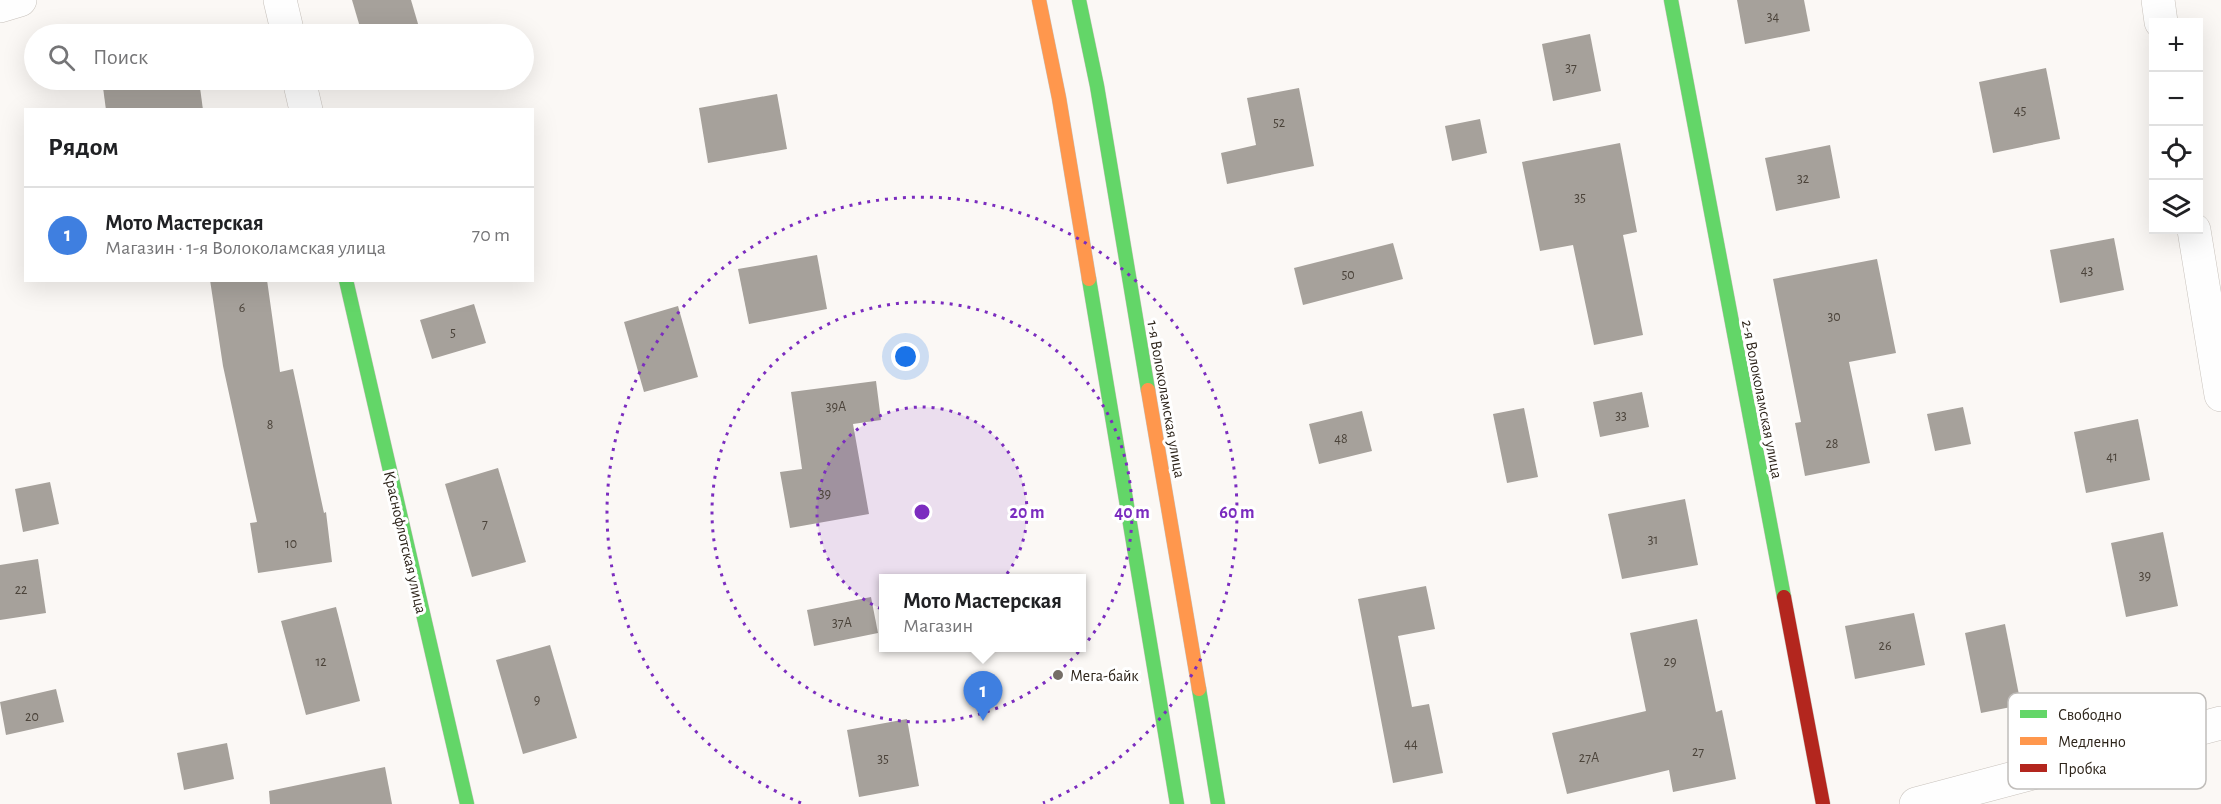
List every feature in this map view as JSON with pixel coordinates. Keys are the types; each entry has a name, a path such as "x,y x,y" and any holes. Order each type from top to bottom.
{"main road":[{"path":"1039,0 1059,98 1177,804"},
{"name":"1-я Волоколамская улица","path":"1079,0 1101,110 1218,804"},
{"name":"2-я Волоколамская улица","path":"1671,0 1823,804"},
{"name":"Краснофлотская улица","path":"346,282 467,804"}],"street":[{"path":"0,6 20,0"},
{"path":"280,0 286,24"},
{"path":"2158,0 2160,18"},
{"path":"301,90 306,108"},
{"path":"2195,234 2221,395"},
{"path":"2206,727 2221,723"},
{"path":"1916,804 2008,780"}],"building":[{"path":"352,0 411,0 418,24 359,24"},
{"path":"1737,0 1804,0 1810,31 1745,44"},
{"path":"1590,34 1601,91 1553,101 1542,44"},
{"path":"2046,68 2060,139 1993,153 1979,82"},
{"path":"1299,88 1314,166 1227,184 1221,153 1256,145 1247,98"},
{"path":"103,90 200,90 203,108 106,108"},
{"path":"777,94 787,149 708,163 699,108"},
{"path":"1480,119 1487,153 1452,161 1445,126"},
{"path":"1620,143 1637,232 1623,235 1643,335 1594,345 1573,245 1540,251 1522,162"},
{"path":"1830,145 1840,198 1776,211 1765,158"},
{"path":"2114,238 2124,290 2060,303 2050,250"},
{"path":"1393,243 1403,279 1303,305 1294,268"},
{"path":"817,255 827,309 749,324 738,269"},
{"path":"1877,259 1896,353 1849,362 1870,463 1805,476 1795,423 1801,422 1773,279"},
{"path":"210,282 267,282 280,372 293,369 324,513 326,512 332,562 258,573 250,523 257,522 223,366"},
{"path":"474,304 486,343 432,359 420,320"},
{"path":"678,306 698,377 644,392 624,322"},
{"path":"876,381 881,420 853,424 869,514 790,528 780,472 802,469 791,392"},
{"path":"1642,392 1649,427 1600,437 1593,402"},
{"path":"1963,407 1971,444 1935,451 1927,414"},
{"path":"1524,408 1538,477 1507,483 1493,414"},
{"path":"1362,411 1372,451 1319,464 1309,424"},
{"path":"2138,419 2150,480 2086,493 2074,432"},
{"path":"498,468 526,562 472,577 445,484"},
{"path":"50,482 59,524 23,532 15,489"},
{"path":"1685,499 1698,565 1622,579 1608,514"},
{"path":"2163,532 2178,606 2126,617 2111,543"},
{"path":"38,559 46,613 0,620 0,565"},
{"path":"1426,586 1435,629 1398,636 1412,707 1429,704 1443,773 1393,783 1358,599"},
{"path":"871,597 878,633 814,646 807,610"},
{"path":"336,607 360,701 306,715 281,621"},
{"path":"1914,613 1925,665 1855,679 1845,626"},
{"path":"1697,619 1716,712 1722,710 1736,779 1673,792 1669,770 1567,794 1552,733 1646,711 1630,633"},
{"path":"2005,624 2019,693 2008,693 2008,708 1981,713 1965,633"},
{"path":"550,645 577,738 523,754 496,660"},
{"path":"56,689 64,722 6,735 0,702"},
{"path":"907,719 919,786 859,797 847,730"},
{"path":"227,743 234,779 184,790 177,753"},
{"path":"385,767 392,804 270,804 269,791"}],"traffic: fast":[{"path":"1079,0 1097,86 1148,390"},
{"path":"1671,0 1784,597"},
{"path":"1089,279 1177,804"},
{"path":"346,282 467,804"},
{"path":"1199,689 1218,804"}],"traffic: slow":[{"path":"1039,0 1059,98 1089,279"},
{"path":"1148,390 1199,689"}],"traffic: jam":[{"path":"1784,597 1823,804"}],"place":[{"name":"Мега-байк","path":"1058,675"},
{"name":"Мото Мастерская","path":"983,721"}]}
